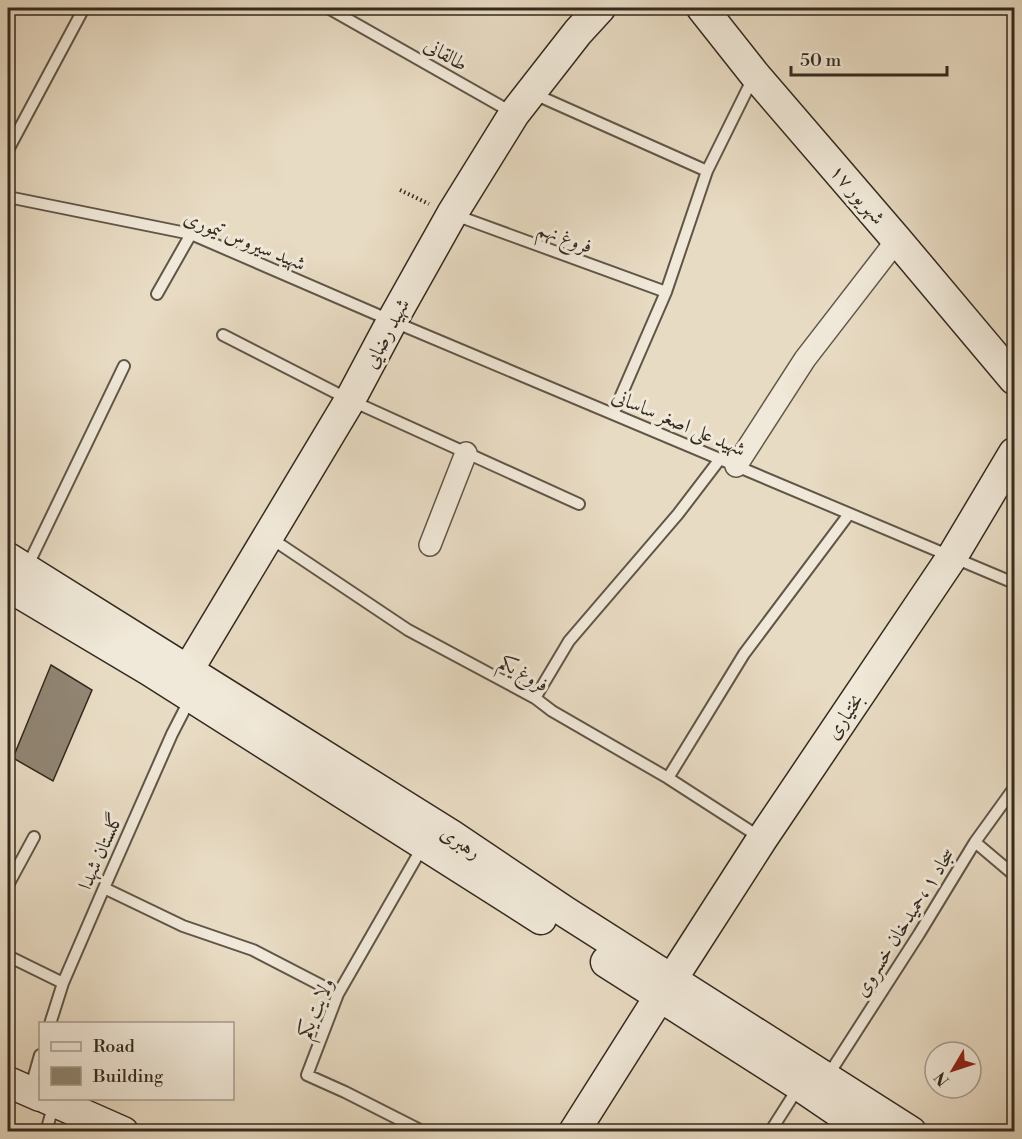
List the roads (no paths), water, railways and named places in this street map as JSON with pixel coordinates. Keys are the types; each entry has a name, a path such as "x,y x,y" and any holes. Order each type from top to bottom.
{"street":[{"name":"شهید رضایی","path":"189,683 269,537 350,400 452,214 522,103 600,8"},
{"name":"۱۷ شهریور","path":"702,8 755,75 1014,379"},
{"path":"728,463 897,240"},
{"path":"430,545 466,453"},
{"name":"بختیاری","path":"574,1131 762,838 952,557 1014,453"},
{"name":"رهبری","path":"14,571 189,683 424,844 666,987 813,1081 911,1131"},
{"name":"رهبری","path":"189,683 451,835 576,919 666,987"},
{"name":"رهبری","path":"813,1081 868,1131"},
{"path":"50,1100 123,1131"}],"lane":[{"path":"8,150 84,8"},
{"name":"طالقانی","path":"328,8 522,103 707,171"},
{"path":"613,414 666,292 707,171 755,75"},
{"name":"شهید سیروس تیموری","path":"8,197 191,234 392,321"},
{"name":"فروغ نهم","path":"452,214 666,292"},
{"path":"157,294 191,234"},
{"name":"شهید علی اصغر ساسانی","path":"392,321 1014,583"},
{"path":"223,335 350,400 579,504"},
{"path":"14,571 124,366"},
{"path":"535,698 570,641 678,514 728,463"},
{"path":"668,778 744,654 849,514"},
{"name":"فروغ یکم","path":"269,537 408,630 535,698 552,711 668,778 762,838"},
{"name":"گلستان شهدا","path":"50,1022 63,983 172,734 189,683"},
{"name":"سجاد ۱ ،حمیدخان خسروی","path":"770,1131 813,1081 919,934 975,842 1014,788"},
{"path":"8,885 34,837"},
{"path":"975,842 1014,875"},
{"name":"ولایت یکم","path":"424,844 338,994 308,1075 424,1131"},
{"path":"104,888 183,926 253,950 338,994"},
{"path":"8,956 63,983"},
{"path":"39,1065 36,1094 46,1131"}]}
